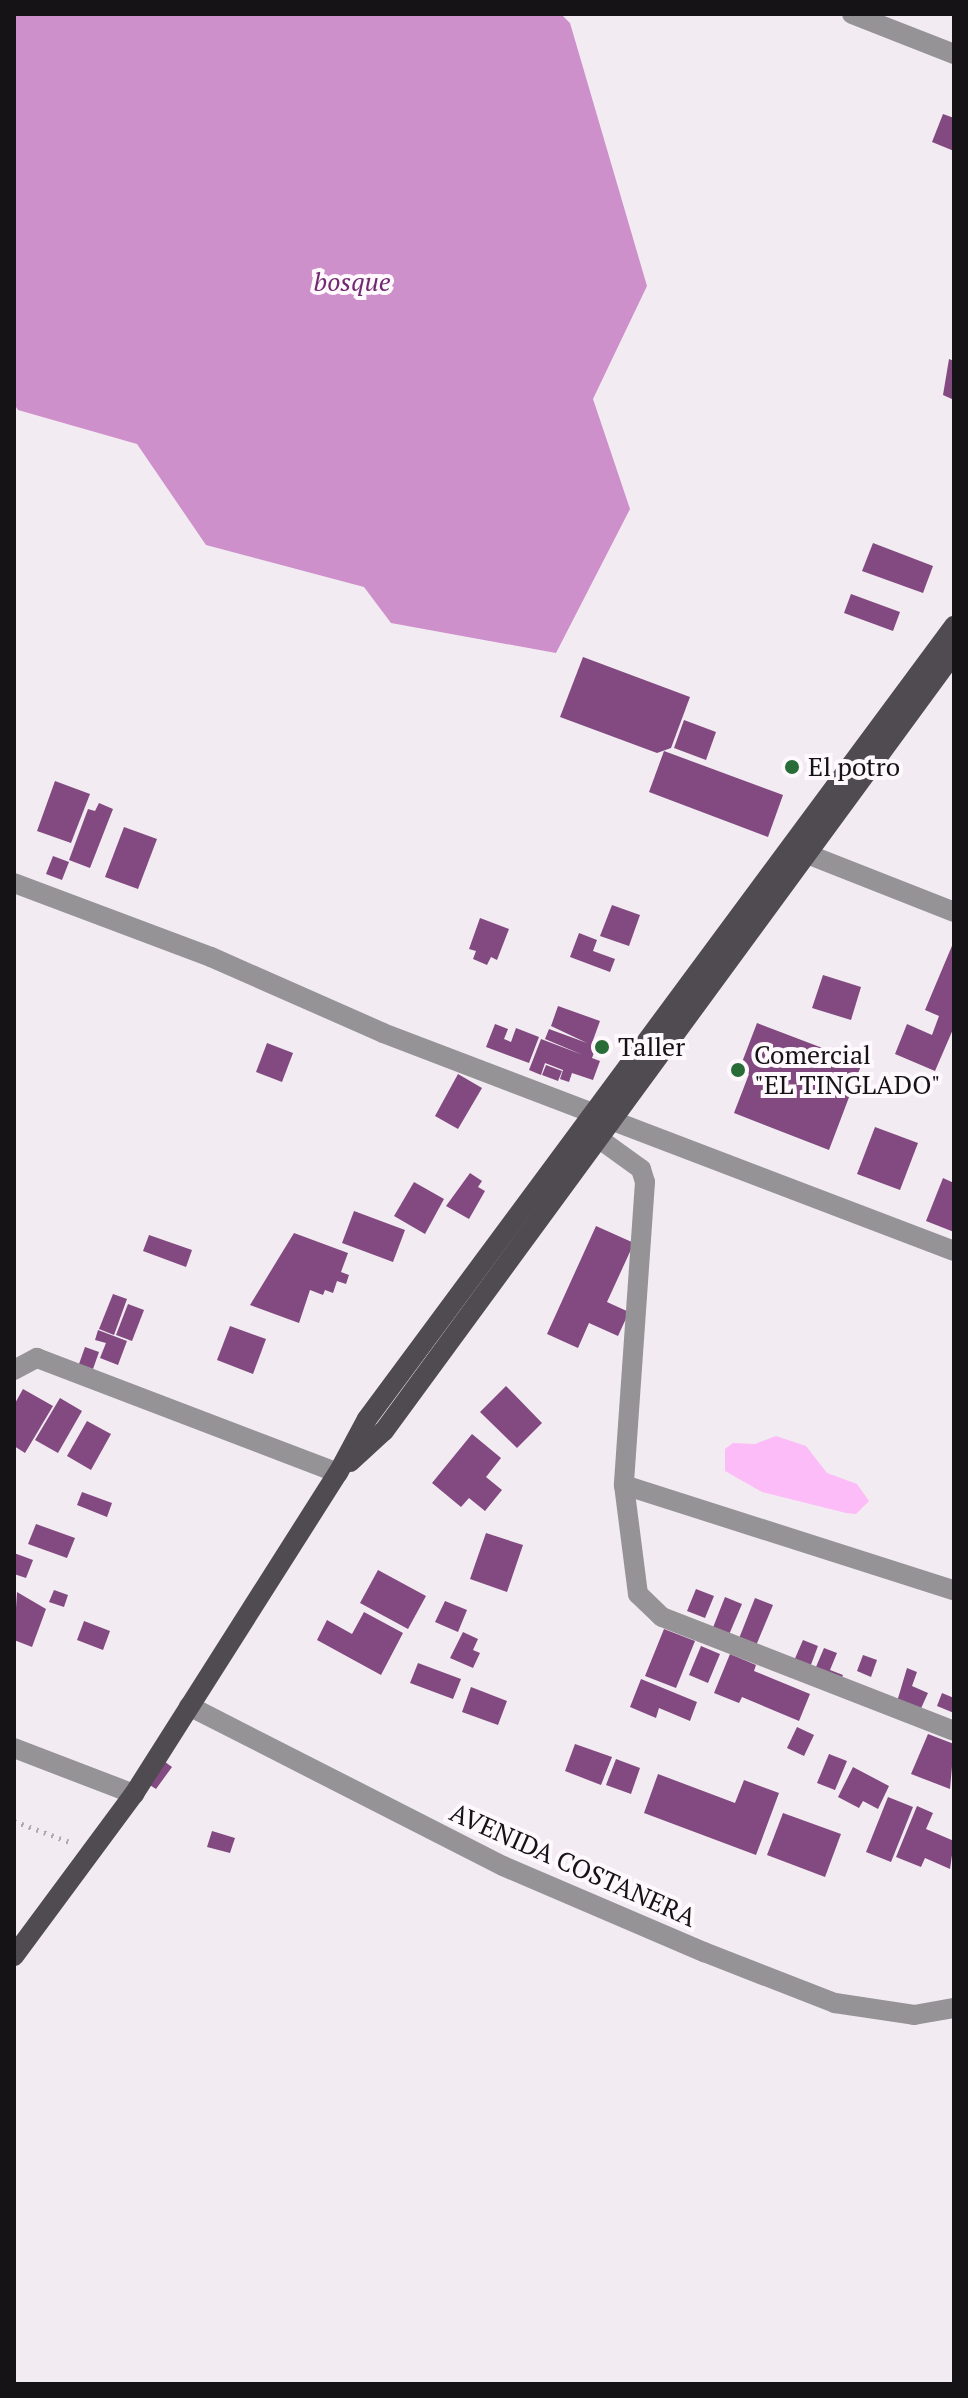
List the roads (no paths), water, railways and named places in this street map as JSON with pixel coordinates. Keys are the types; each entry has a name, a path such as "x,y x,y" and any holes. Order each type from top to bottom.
{"main road":[{"path":"338,1473 384,1431 598,1138 603,1117 954,626"},
{"path":"14,1956 134,1794 338,1473 367,1419 807,854 954,653"}],"street":[{"path":"852,14 954,54"},
{"path":"807,854 954,912"},
{"path":"14,883 603,1117 954,1251"},
{"path":"598,1138 641,1169 645,1182 624,1485 638,1594 662,1617 954,1731"},
{"path":"14,1370 37,1358 338,1473"},
{"path":"624,1485 954,1590"},
{"name":"AVENIDA COSTANERA","path":"189,1706 503,1866 704,1952 835,2003 914,2015 954,2008"},
{"path":"14,1748 134,1794"}],"place":[{"name":"El potro","path":"792,767"},
{"name":"Taller","path":"602,1047"},
{"name":"Comercial \"EL TINGLADO\"","path":"738,1070"}],"park label":[{"name":"bosque","path":"352,282"}]}
